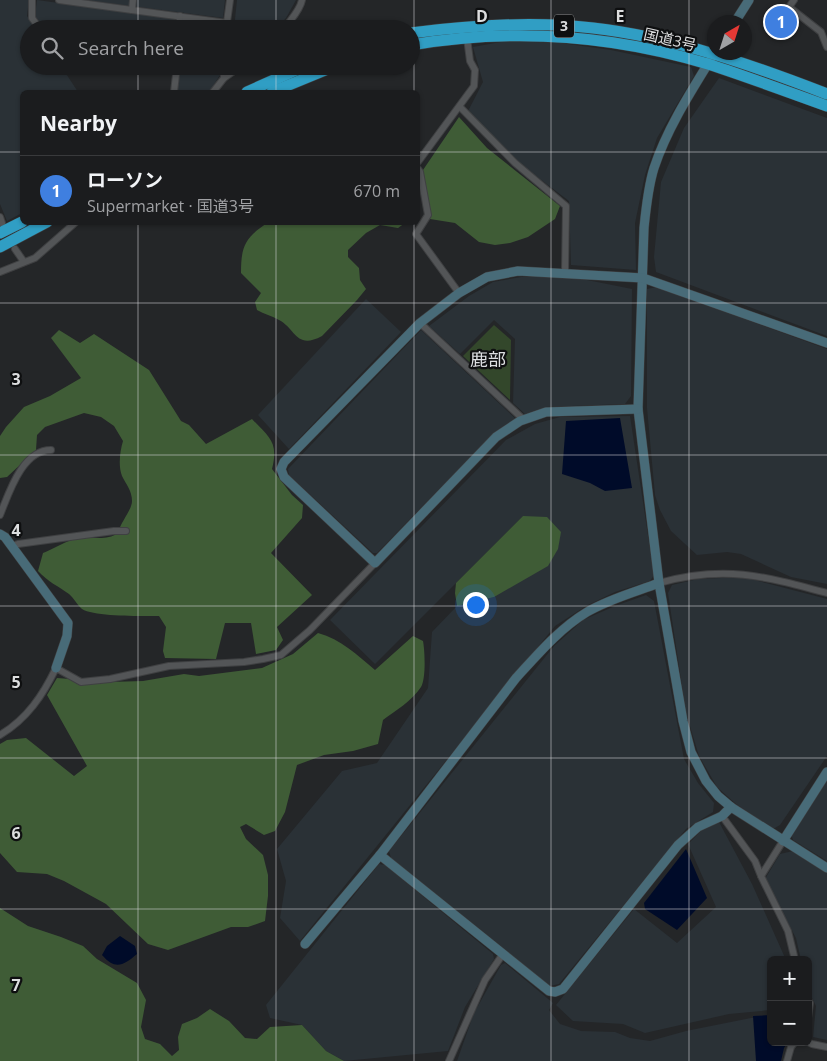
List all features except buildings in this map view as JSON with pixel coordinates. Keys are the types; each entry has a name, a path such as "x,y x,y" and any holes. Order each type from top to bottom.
{"highway":[{"name":"国道3号","path":"420,32 502,24 559,25 629,34 690,47 707,55"},
{"name":"国道3号","path":"420,44 506,35 576,38 707,56"},
{"name":"国道3号","path":"719,60 827,106"},
{"name":"国道3号","path":"723,60 779,75 827,94"},
{"path":"251,90 285,75"},
{"path":"277,90 313,75"},
{"path":"1,224 20,222"},
{"path":"0,247 41,225"}],"street":[{"path":"32,0 33,20"},
{"path":"58,0 198,20"},
{"path":"132,10 133,0"},
{"path":"227,20 230,0"},
{"path":"291,20 302,0"},
{"path":"739,15 749,0"},
{"path":"794,0 789,7 821,32 827,47"},
{"path":"180,16 180,20"},
{"path":"420,159 460,108 474,86 475,70 470,61 467,38"},
{"path":"710,60 671,128 654,168 646,202 638,409 659,583 682,721 691,752 706,781 718,796 731,807 827,868"},
{"path":"174,90 176,75"},
{"path":"215,90 228,75"},
{"path":"460,108 515,163 566,206 565,273"},
{"path":"420,172 428,215 416,234 459,293"},
{"path":"0,272 35,258 73,225"},
{"path":"15,249 24,262"},
{"path":"375,563 284,477 281,469 284,462 420,323 459,293 488,277 518,271 643,278 827,343"},
{"path":"420,323 524,420"},
{"path":"56,668 81,682 110,679 169,666 244,662 281,655 310,630 496,437 524,420 546,412 638,409"},
{"path":"0,515 13,483 30,459 43,450 51,450"},
{"path":"12,546 114,531 126,531"},
{"path":"0,534 6,537 68,623 67,636 56,668 45,691 21,720 0,735"},
{"path":"305,944 380,855 516,678 559,633 588,612 614,599 659,583 704,573 749,574 789,582 827,593"},
{"path":"761,876 827,772"},
{"path":"380,855 550,991 560,992 678,845 698,827 722,816 731,807"},
{"path":"722,816 755,861 788,931 794,956"},
{"path":"449,1061 485,980 503,954"},
{"path":"812,1044 827,1047"},
{"path":"787,1061 792,1046"}],"shaded area":[{"path":"0,0 29,0 27,16 30,20 20,20 20,75 67,75 77,90 20,90 20,214 7,221 0,204"},
{"path":"37,0 175,19 38,20 35,16"},
{"path":"86,0 225,0 223,18"},
{"path":"237,0 296,0 284,20 235,20"},
{"path":"506,41 561,43 611,50 691,67 694,76 657,138 645,175 635,223 636,270 571,265 569,201 507,154 465,117 483,82 473,47"},
{"path":"178,75 220,75 211,90 177,90"},
{"path":"719,78 827,118 827,336 656,272 654,257 661,182 684,128"},
{"path":"567,276 632,289 631,396 625,404 546,407 525,414 513,403 515,339 494,320 460,354 429,326 469,296 493,282 521,277"},
{"path":"657,287 827,349 827,584 791,577 741,554 727,552 697,555 671,531 660,510 655,495 647,408 647,289"},
{"path":"366,299 401,332 289,449 258,415"},
{"path":"421,330 516,419 493,434 377,553 373,553 289,475 288,469"},
{"path":"630,416 654,575 650,581 615,592 586,606 555,626 300,941 280,918 286,881 277,849 342,771 377,763 428,688 432,632 457,606 494,597 523,516 375,664 330,620 506,440 535,424 560,417"},
{"path":"743,577 827,599 827,756 780,825 773,829 736,804 717,787 699,756 686,713 668,593 672,585 698,579"},
{"path":"646,595 654,601 684,759 698,783 714,803 713,812 686,829 559,984 550,986 391,858 389,851 554,646 583,620"},
{"path":"827,778 827,861 793,840 790,831"},
{"path":"719,822 752,884 784,956 767,956 767,1010 729,1014 645,1033 623,1024 573,1021 556,1005 634,909 677,943 716,907 688,844 703,829"},
{"path":"793,851 827,873 827,1040 813,1037 816,1006 812,998 812,956 800,956 796,938 765,879 780,854"},
{"path":"379,864 385,865 493,954 494,959 465,1007 448,1051 344,1061 326,1051 302,1025 270,1018 266,1005"},
{"path":"505,963 553,1003 549,1010 560,1024 581,1031 615,1032 630,1038 650,1041 686,1031 751,1018 767,1017 767,1046 773,1046 780,1061 457,1061 474,1013 501,965"}],"green space":[{"path":"459,117 487,148 560,206 555,219 528,237 510,243 495,245 479,242 455,223 430,219 422,186 423,170"},
{"path":"264,225 380,225 366,233 348,250 348,257 359,268 360,280 366,289 322,336 307,341 297,337 279,320 257,310 255,302 261,293 241,273 243,249 254,233"},
{"path":"380,225 402,225 398,228"},
{"path":"494,325 511,340 510,400 463,356"},
{"path":"59,330 80,343 94,334 149,370 181,421 189,425 206,444 252,419 268,436 274,452 272,469 292,495 303,505 302,518 271,553 312,595 277,627 283,640 276,650 256,654 251,623 225,623 216,659 165,658 163,651 166,627 159,616 119,616 88,612 82,609 69,594 38,571 43,553 61,544 78,538 102,538 118,533 132,501 130,491 120,468 120,454 123,441 114,426 101,417 84,413 45,427 37,435 36,450 7,477 0,478 0,436 6,427 24,407 50,396 81,378 51,338"},
{"path":"523,516 547,517 561,532 558,549 548,566 494,597 457,606 456,583"},
{"path":"318,633 341,643 375,670 413,636 423,641 425,658 424,678 421,687 413,697 383,720 378,744 353,751 324,755 297,765 285,812 275,831 264,835 246,824 240,827 246,839 263,855 268,875 265,921 248,927 231,927 168,950 148,944 106,904 47,874 17,872 0,853 0,744 7,740 26,738 74,776 87,766 47,695 57,678 109,682 143,681 184,674 199,676 262,668 293,654"},
{"path":"0,908 28,926 83,946 97,959 137,983 146,1000 141,1027 145,1039 160,1044 172,1056 179,1050 178,1037 182,1024 197,1018 210,1009 229,1021 245,1038 257,1039 270,1027 302,1025 326,1051 344,1061 0,1061"}],"water":[{"path":"620,418 632,488 605,491 590,483 562,474 566,421"},
{"path":"686,849 707,898 677,930 645,909 644,903"},
{"path":"120,936 135,946 137,954 119,965 111,963 102,955 107,946"},
{"path":"767,1015 767,1046 785,1046 781,1061 756,1061 753,1016"}],"place":[{"name":"ローソン","path":"781,22"}],"district":[{"name":"鹿部","path":"488,360"}]}
